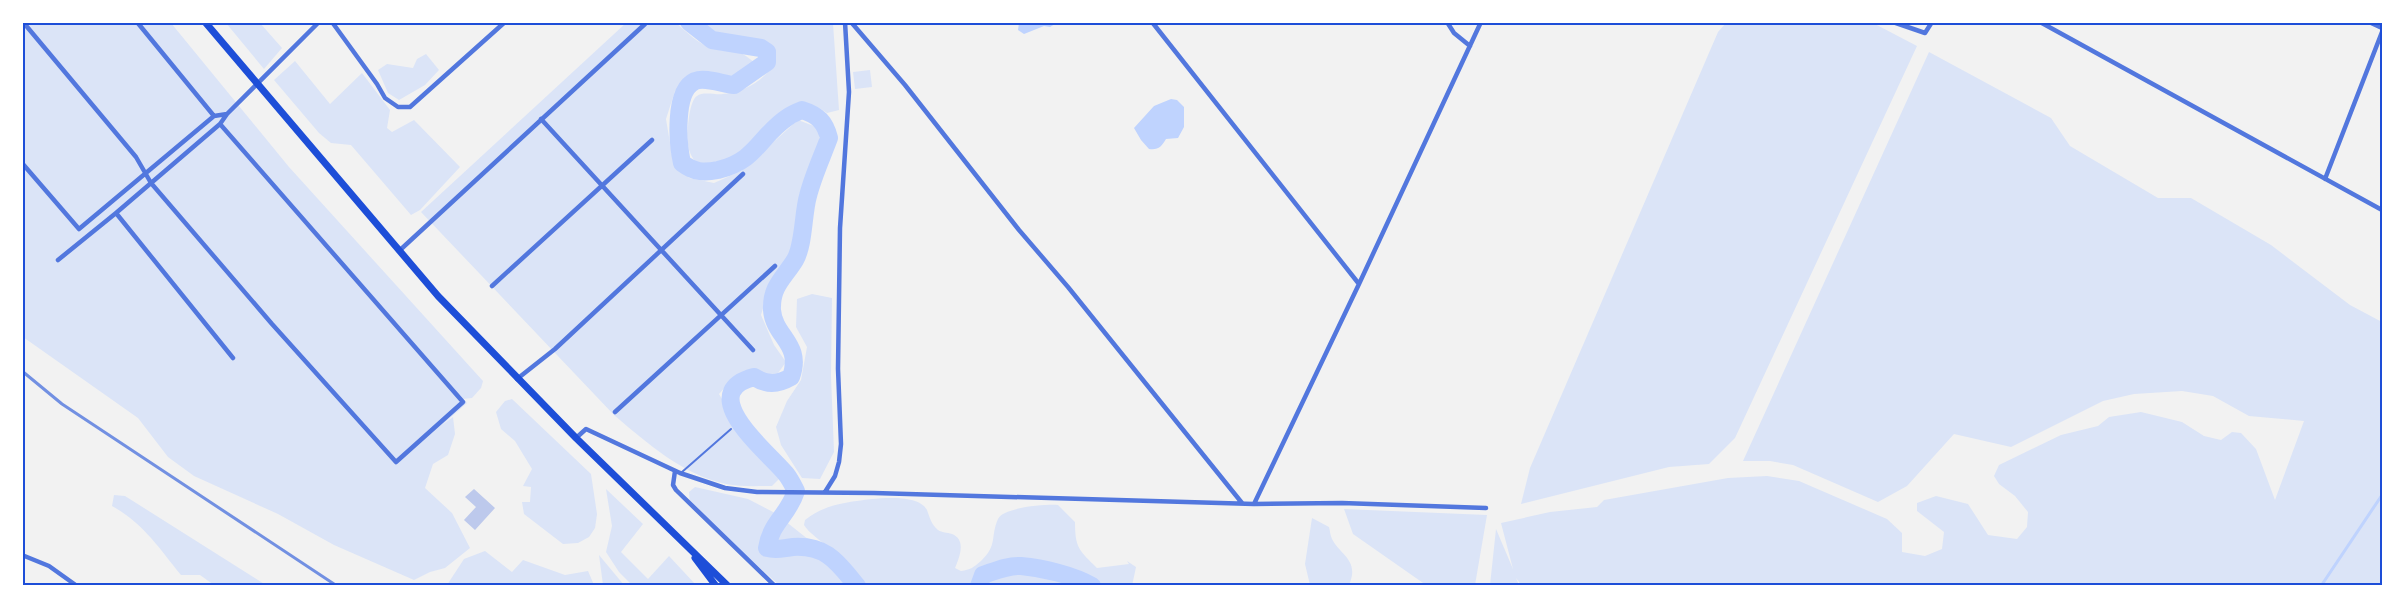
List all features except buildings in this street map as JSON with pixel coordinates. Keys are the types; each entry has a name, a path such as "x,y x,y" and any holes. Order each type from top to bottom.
{"highway":[{"path":"205,22 399,252 517,380 728,586"},
{"path":"680,538 716,586"}],"street":[{"path":"23,22 136,157 151,184 396,462 463,402 220,124"},
{"path":"137,22 214,116"},
{"path":"58,260 151,184 220,124 256,83 319,22"},
{"path":"332,22 377,84 384,98 398,107 410,107 505,22"},
{"path":"825,492 835,476 841,444 838,369 840,228 849,92 846,22"},
{"path":"851,22 905,85 1019,230 1068,287 1242,503"},
{"path":"1152,22 1360,284"},
{"path":"1447,22 1454,33 1470,46"},
{"path":"1254,504 1360,284 1481,22"},
{"path":"1893,22 1926,33 1932,22"},
{"path":"2040,22 2382,210"},
{"path":"2369,22 2382,28"},
{"path":"399,252 646,24"},
{"path":"2325,179 2382,32"},
{"path":"22,163 79,229 214,116 227,114"},
{"path":"541,119 601,186 722,314 753,350"},
{"path":"492,286 652,140"},
{"path":"517,380 555,349 743,174"},
{"path":"116,213 233,358"},
{"path":"615,412 775,266"},
{"path":"576,438 586,430 677,472 725,488 776,492 1254,504 1342,502 1486,508"},
{"path":"677,472 673,485 676,490 776,586"},
{"path":"22,556 49,566 77,586"}],"lane":[{"path":"677,472 731,429"}],"shaded area":[{"path":"22,23 171,23 289,167 483,381 481,388 472,398 463,399 467,403 442,425 453,417 455,434 448,455 433,464 425,488 452,513 470,548 445,568 430,572 414,580 334,545 278,514 194,476 168,457 138,418 23,337"},
{"path":"226,23 260,23 282,48 264,69"},
{"path":"626,23 676,23 702,44 719,50 739,52 756,64 728,79 694,77 675,91 666,119 673,161 689,178 714,183 741,171 798,120 819,128 819,149 804,192 790,254 770,285 761,315 774,345 786,362 776,376 756,371 743,373 732,380 719,394 736,424 780,478 772,486 737,486 710,480 680,466 653,447 614,415 421,212"},
{"path":"702,23 833,23 839,110 827,113 813,105 801,104 791,107 782,113 745,155 727,164 701,169 691,155 688,145 689,119 694,99 702,94 731,93 746,88 765,75 775,63 772,54 760,44 725,39 711,32"},
{"path":"1726,23 1873,23 1917,46 1735,438 1709,464 1669,467 1521,504 1530,468 1718,32"},
{"path":"1929,52 2051,118 2070,146 2158,198 2191,198 2271,245 2350,305 2382,322 2382,585 1522,586 1516,578 1519,585 1490,585 1496,529 1513,569 1501,523 1550,512 1597,507 1604,500 1728,478 1767,476 1799,481 1887,519 1902,533 1902,552 1925,556 1942,549 1944,532 1917,511 1917,503 1936,496 1968,504 1988,535 2017,539 2027,527 2028,512 2015,496 1999,484 1994,476 1999,465 2061,435 2098,426 2109,417 2141,412 2182,422 2204,436 2221,440 2232,432 2241,433 2256,449 2275,500 2304,421 2249,416 2213,396 2182,391 2134,394 2103,401 2011,447 1954,434 1907,486 1878,502 1793,465 1770,461 1743,461"},
{"path":"426,54 439,70 425,85 399,100 388,93 378,70 387,64 413,68 417,59"},
{"path":"295,61 330,104 362,73 390,110 387,128 392,132 414,120 460,167 420,210 411,215 351,145 331,143 319,133 274,80"},
{"path":"870,70 872,87 855,89 853,72"},
{"path":"812,294 832,298 831,376 834,452 820,479 802,478 781,445 776,427 787,401 801,380 807,347 796,327 797,299"},
{"path":"512,399 591,474 597,514 595,528 589,537 578,543 563,544 524,514 522,502 530,502 531,487 523,486 532,469 515,441 501,429 496,412 505,401"},
{"path":"695,487 748,499 775,513 828,555 850,585 779,585 690,505 689,492"},
{"path":"606,489 643,524 621,552 648,579 669,556 696,585 632,585 619,572 606,552 612,526"},
{"path":"114,495 125,496 266,585 214,585 200,575 181,575 142,528 112,506"},
{"path":"902,498 923,505 938,530 952,534 959,540 961,550 955,568 961,571 974,567 990,550 998,519 1002,515 1026,507 1058,505 1075,522 1079,548 1097,568 1129,564 1127,561 1136,567 1132,586 858,585 859,578 855,570 804,525 805,520 821,510 846,503 872,499"},
{"path":"1344,509 1487,515 1475,585 1426,585 1353,534"},
{"path":"1312,518 1329,527 1335,545 1351,564 1352,577 1349,585 1310,585 1305,564"},
{"path":"485,551 512,572 523,560 565,575 588,571 594,585 447,585 464,559"},
{"path":"599,555 624,585 603,585"}],"water":[{"path":"1055,22 1055,24 1024,34 1018,30 1019,23"},
{"path":"1171,99 1177,100 1184,107 1184,127 1178,138 1166,139 1159,147 1149,149 1134,128 1154,106"}],"waterway":[{"path":"689,22 712,40 761,48 767,52 767,62 734,85 699,80 688,87 683,95 679,119 679,144 682,163 695,170 703,171 718,170 731,166 750,154 778,124 802,110 812,114 823,123 829,138 808,196 798,254 776,288 772,302 774,319 791,348 794,366 791,377 781,382 772,383 763,382 754,377 737,385 731,396 733,409 740,423 786,474 796,491 789,507 772,532 767,548 805,547 823,552 831,557 857,586"},
{"path":"2321,586 2382,495"},
{"path":"979,586 983,575 1011,566 1039,568 1092,586"}],"railway":[{"path":"22,371 62,404 337,586"}]}
